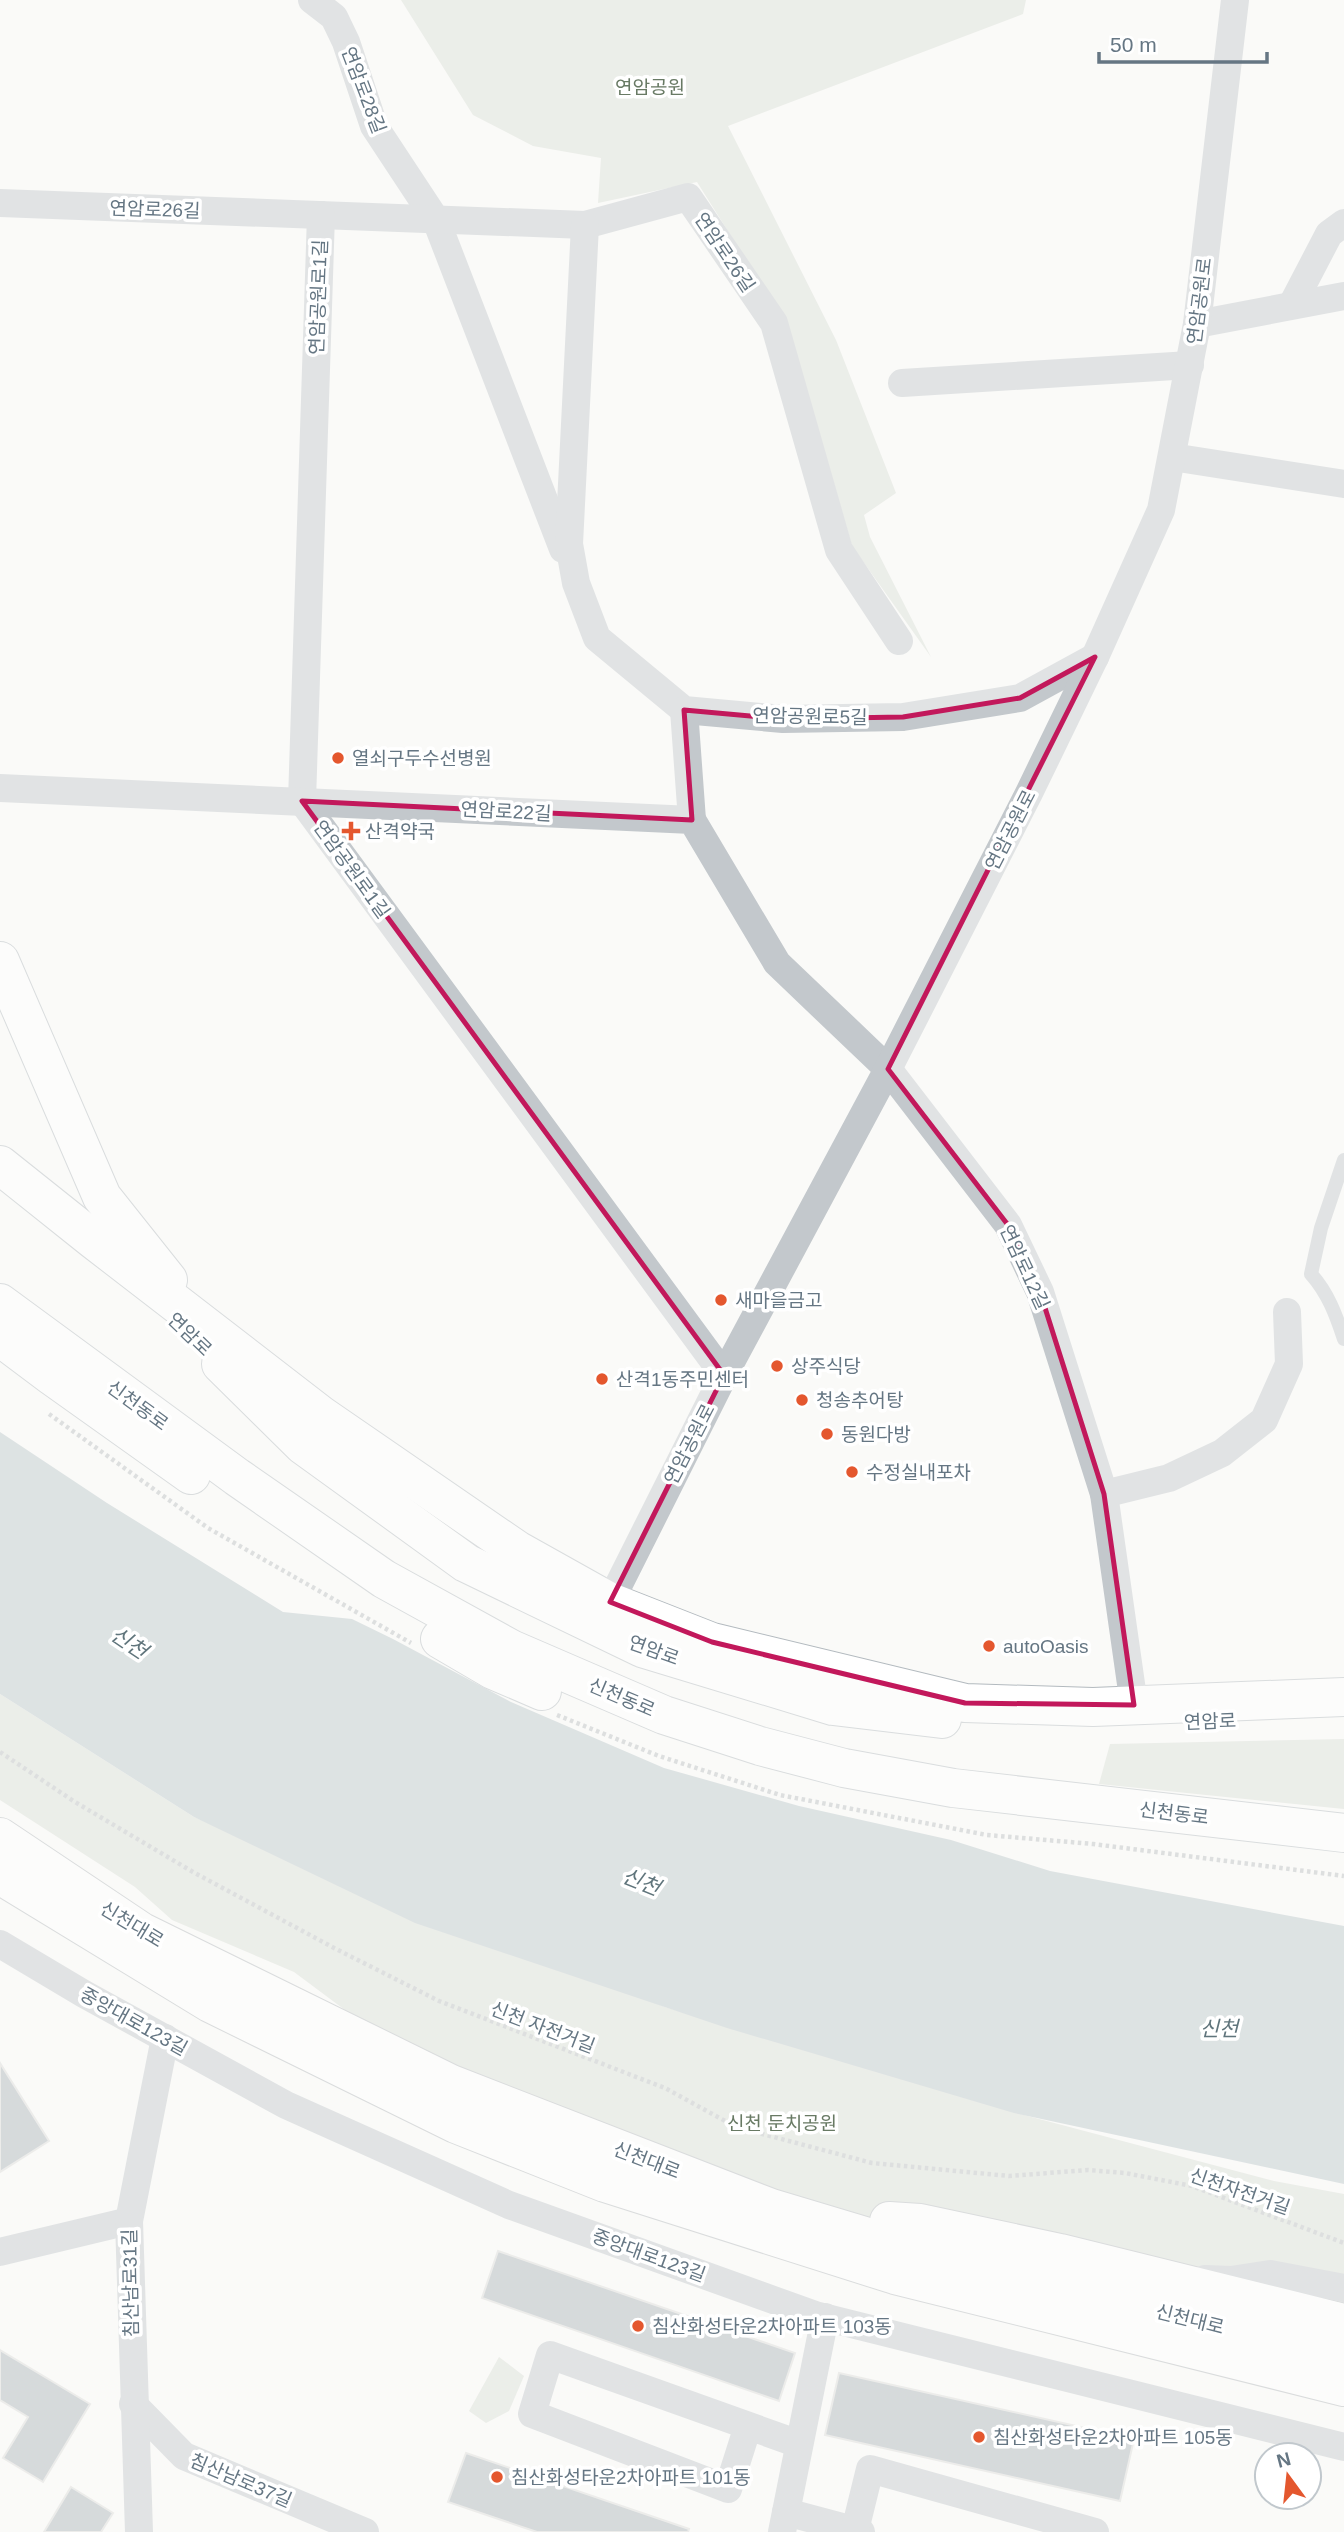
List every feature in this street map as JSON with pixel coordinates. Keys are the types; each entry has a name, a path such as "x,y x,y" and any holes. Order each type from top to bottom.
{"main road":[{"path":"0,961 103,1197 202,1323"},
{"path":"0,1165 202,1323"},
{"name":"연암로","path":"94,1240 303,1445 466,1563 642,1648 833,1706 1030,1729 1344,1714"},
{"name":"신천동로","path":"0,1303 237,1477 384,1579 511,1649 664,1715 760,1746 844,1768 953,1788 1344,1833"},
{"name":"연암로","path":"202,1323 322,1416 506,1542 610,1602 712,1642 965,1703 1093,1707 1344,1697"},
{"name":"신천동로","path":"0,1337 139,1439 371,1599 493,1670 656,1740 804,1785 969,1815 1344,1857"},
{"path":"0,1813 172,1920 315,1997 451,2084"},
{"name":"신천대로","path":"0,1837 142,1932 451,2084 771,2208 871,2238 1344,2358"},
{"name":"신천대로","path":"0,1875 210,2003 456,2124 606,2183 895,2275 1344,2387"},
{"path":"0,1903 166,2004 348,2094 456,2124"},
{"path":"804,2218 920,2224 1060,2253 1344,2323"},
{"path":"1044,2311 1344,2415"}],"street":[{"name":"연암로28길","path":"312,0 334,17 346,42 374,125 436,220"},
{"name":"연암공원로","path":"610,1602 724,1375 888,1069 1029,793 1095,657 1161,510 1197,324 1235,0"},
{"name":"연암로26길","path":"0,203 585,225 688,197 774,323 839,550 899,641"},
{"name":"연암공원로1길","path":"321,215 302,801 724,1375"},
{"path":"436,220 597,638 684,710 692,820 777,963 888,1069"},
{"path":"576,583 569,544 585,225"},
{"path":"1292,305 1336,228"},
{"path":"1197,324 1344,296"},
{"path":"902,383 1191,365"},
{"path":"1172,457 1344,484"},
{"name":"연암공원로5길","path":"684,710 783,719 903,717 1020,698 1095,657"},
{"name":"연암로22길","path":"0,788 692,820"},
{"name":"연암로12길","path":"888,1069 1008,1225 1040,1292 1104,1494 1134,1705"},
{"path":"1104,1494 1169,1478 1222,1453 1264,1420 1289,1364 1287,1311"},
{"name":"중앙대로123길","path":"0,1944 84,1994 286,2105 509,2205 825,2317 1344,2447"},
{"name":"침산남로31길","path":"139,2532 129,2221 165,2038"},
{"path":"0,2252 129,2221"},
{"path":"1173,2282 1211,2278 1231,2280 1270,2274 1344,2288"},
{"path":"825,2317 784,2522 858,2531 870,2469 1095,2532"},
{"path":"748,2426 728,2489 532,2414 550,2355 799,2444"},
{"name":"침산남로37길","path":"133,2404 184,2456 365,2532"}],"lane":[{"path":"1344,1160 1321,1228 1311,1274 1322,1287 1334,1310 1344,1339"}],"path":[{"name":"신천 자전거길","path":"0,1752 75,1802 193,1872 336,1949 439,2001 665,2088 736,2127 872,2164 1009,2176 1088,2170 1125,2173"},
{"name":"신천자전거길","path":"1125,2173 1192,2186 1344,2243"}],"highlighted area":[{"path":"1095,657 888,1069 1008,1225 1040,1292 1104,1494 1134,1705 965,1703 712,1642 610,1602 724,1375 302,801 692,820 684,710 783,719 903,717 1020,698"}],"green space":[{"name":"연암공원","path":"401,0 1026,0 1023,14 728,126 836,340 896,493 864,515 870,537 931,657 852,546 789,328 697,182 598,203 601,158 533,146 473,115"},
{"name":"신천 둔치공원","path":"0,1694 194,1817 665,2007 1024,2115 1274,2181 1344,2194 1344,2332 755,2196 404,2054 294,1972 172,1920 135,1887 0,1800"},
{"path":"1344,1739 1344,1809 1099,1784 1110,1744"},
{"path":"499,2357 524,2376 509,2411 486,2423 469,2411"}],"water":[{"name":"신천","path":"0,1432 107,1503 283,1612 352,1619 511,1702 664,1768 799,1806 951,1840 1050,1871 1344,1926 1344,2184 1014,2113 727,2028 415,1923 194,1817 0,1694"}],"building":[{"path":"0,2063 49,2141 0,2172"},
{"name":"침산화성타운2차아파트 103동","path":"498,2251 795,2353 779,2401 482,2298"},
{"path":"0,2350 90,2404 43,2482 3,2458 28,2417 0,2400"},
{"name":"침산화성타운2차아파트 105동","path":"839,2373 1134,2439 1120,2501 825,2435"},
{"name":"침산화성타운2차아파트 101동","path":"466,2453 689,2529 688,2532 537,2532 448,2502"},
{"path":"71,2487 113,2513 101,2532 44,2532"}],"place":[{"name":"열쇠구두수선병원","path":"338,758"},
{"name":"산격약국","path":"351,831"},
{"name":"새마을금고","path":"721,1300"},
{"name":"상주식당","path":"777,1366"},
{"name":"산격1동주민센터","path":"602,1379"},
{"name":"청송추어탕","path":"802,1400"},
{"name":"동원다방","path":"827,1434"},
{"name":"수정실내포차","path":"852,1472"},
{"name":"autoOasis","path":"989,1646"},
{"name":"침산화성타운2차아파트 103동","path":"638,2326"},
{"name":"침산화성타운2차아파트 105동","path":"979,2437"},
{"name":"침산화성타운2차아파트 101동","path":"497,2477"}]}
